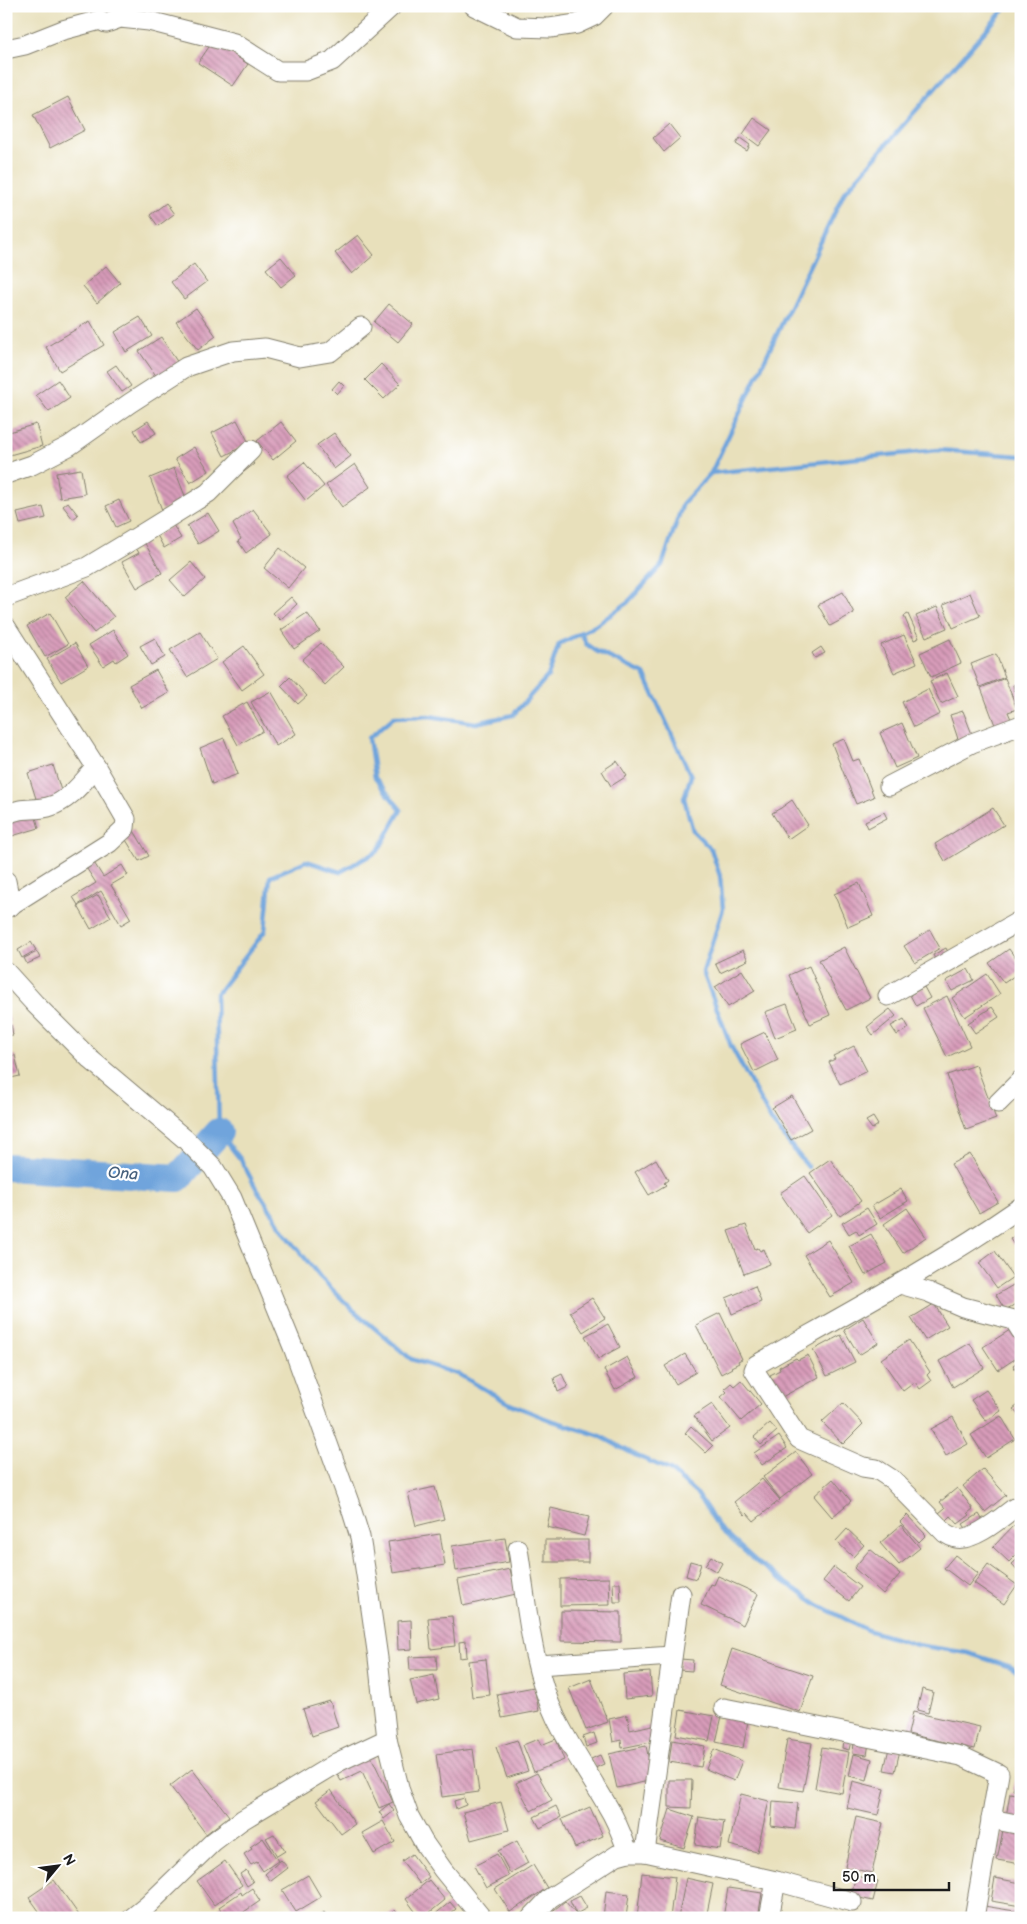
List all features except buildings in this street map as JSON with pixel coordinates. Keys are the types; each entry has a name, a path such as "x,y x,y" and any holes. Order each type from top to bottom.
{"street":[{"path":"6,49 25,45 84,23 95,23 100,20 106,23 120,18 149,20 234,43 278,71 306,71 332,61 392,6"},
{"path":"474,6 517,27 550,28 577,24 594,16 604,6"},
{"path":"6,474 32,465 69,446 130,402 186,367 233,350 265,348 300,357 330,352 361,327"},
{"path":"6,597 87,567 208,493 250,450"},
{"path":"6,628 96,767 126,819 125,828 109,843 8,907 6,881"},
{"path":"889,786 972,743 1021,725"},
{"path":"6,815 25,808 49,807 70,795 96,767"},
{"path":"888,996 1021,920"},
{"path":"6,972 90,1059 185,1139 213,1167 232,1198 290,1338 360,1537 378,1658 387,1739 393,1768 409,1816 434,1857 477,1916"},
{"path":"998,1103 1021,1080"},
{"path":"1021,1207 962,1247 756,1365 754,1370 798,1440 863,1466 876,1469 884,1474 893,1480 945,1533 956,1538 963,1538 980,1532 1014,1508 1021,1508"},
{"path":"900,1284 928,1292 963,1307 1014,1320 1021,1330"},
{"path":"518,1549 538,1666 545,1691 556,1718 636,1852"},
{"path":"636,1852 672,1656 681,1594"},
{"path":"538,1666 672,1656"},
{"path":"724,1708 960,1756 999,1774 974,1918"},
{"path":"132,1918 147,1906 213,1842 242,1820 338,1762 387,1739"},
{"path":"991,1819 1021,1825"},
{"path":"531,1918 550,1898 617,1855 636,1852 776,1881 852,1902"},
{"path":"769,1918 776,1881"}],"waterway":[{"path":"1007,6 844,193 711,473 683,503 662,565 627,603 595,626 559,644 548,676 513,715 476,723 429,716 394,717 369,738 375,778 401,810 378,851 340,872 306,861 270,877 265,931 216,995 219,1132 241,1160 285,1233 320,1277 352,1309 411,1359 460,1375 510,1404 550,1420 598,1435 637,1456 670,1470 698,1495 720,1529 758,1563 818,1605 867,1630 917,1645 968,1653 1011,1667 1021,1675"},
{"path":"711,473 938,450 1021,456"},
{"path":"581,632 586,644 596,651 644,674 691,776 684,798 693,831 711,849 720,876 723,909 703,972 731,1046 772,1122 808,1167"},
{"name":"Ona","path":"6,1167 178,1178 219,1132"}]}
